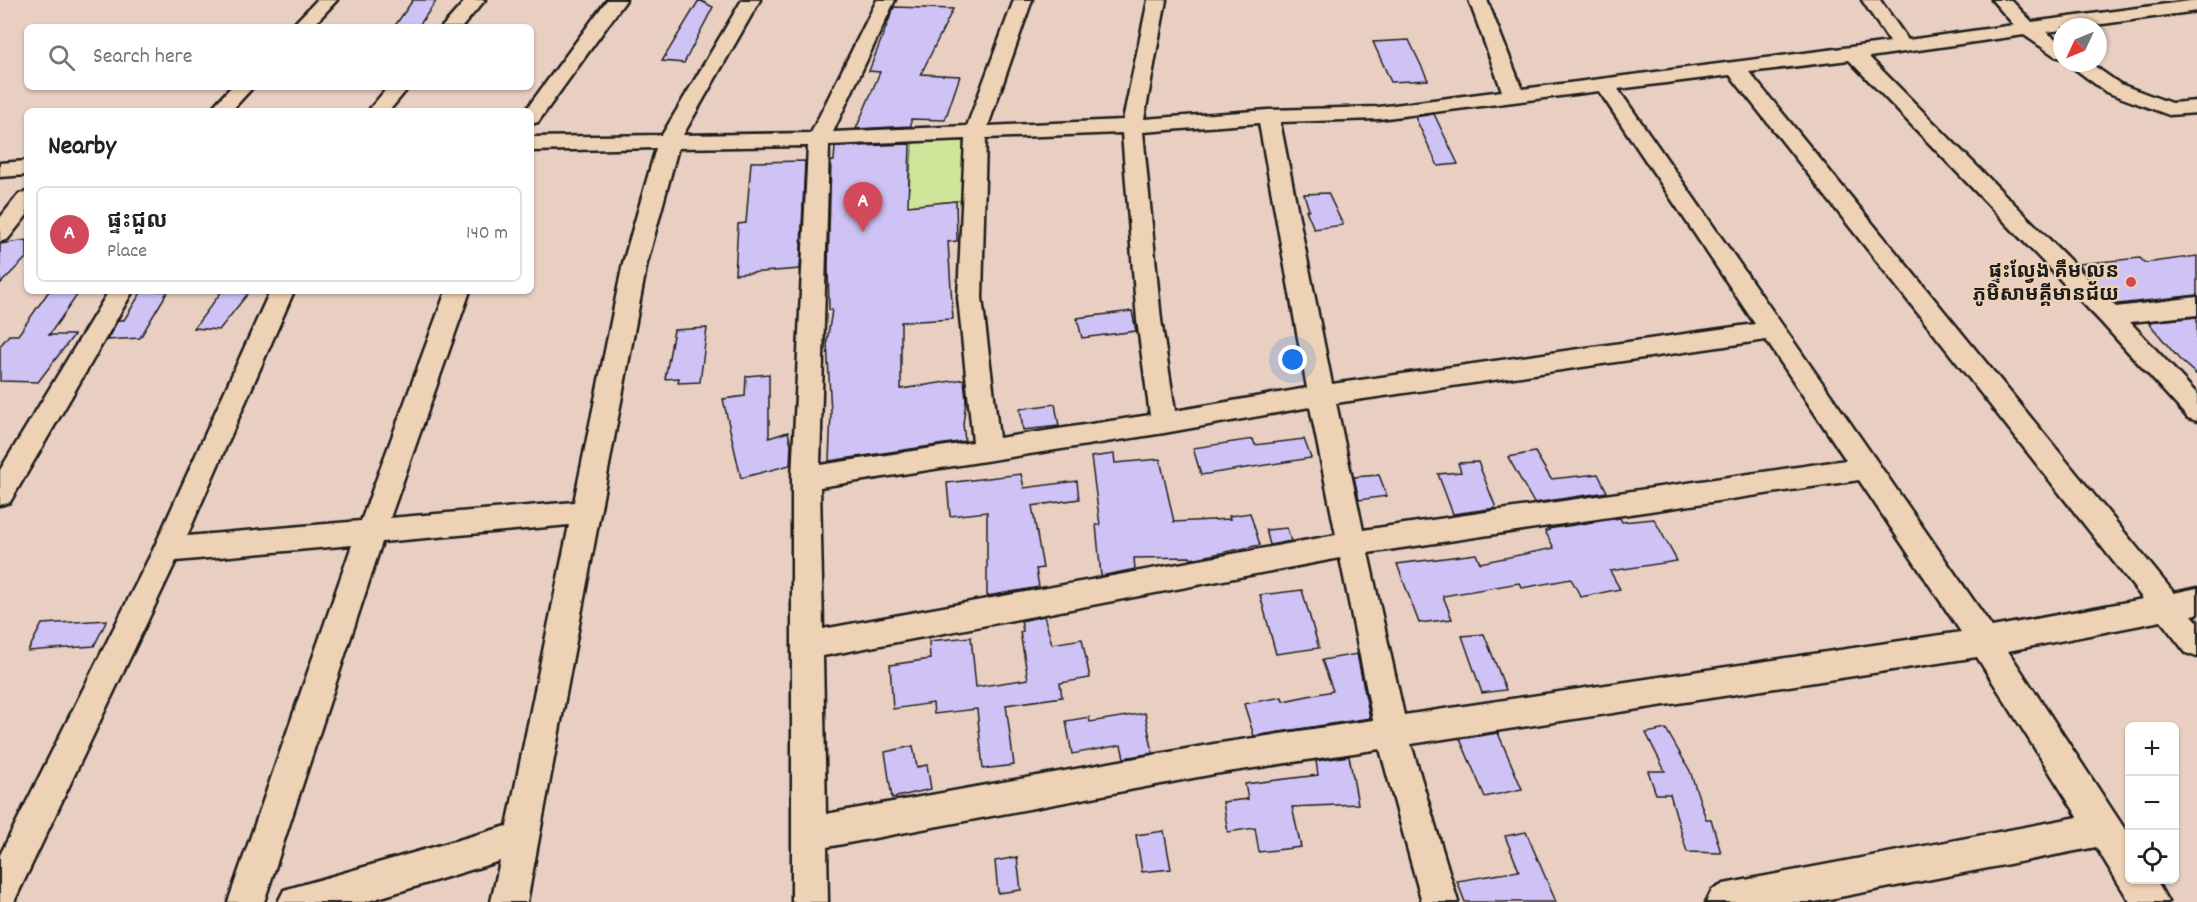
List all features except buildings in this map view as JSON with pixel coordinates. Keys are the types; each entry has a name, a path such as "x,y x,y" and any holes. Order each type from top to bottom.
{"street":[{"path":"305,24 328,0"},
{"path":"455,24 476,0"},
{"path":"534,114 618,0"},
{"path":"509,902 635,264 669,141 751,0"},
{"path":"810,902 806,478 819,139 886,0"},
{"path":"987,449 970,298 976,131 1023,0"},
{"path":"1157,0 1132,126 1149,320 1164,423"},
{"path":"1478,0 1514,96"},
{"path":"1872,0 1903,46"},
{"path":"2001,0 2027,28 2053,46"},
{"path":"534,144 819,139 1132,126 1268,116 1379,113 1854,53 2027,28 2141,6 2197,5"},
{"path":"1854,53 2110,316 2197,411"},
{"path":"1735,68 2197,644"},
{"path":"2090,72 2113,88 2169,109 2197,108"},
{"path":"1605,85 1985,642 2125,862"},
{"path":"222,108 240,90"},
{"path":"381,108 396,90"},
{"path":"1268,116 1321,395 1391,731 1440,902"},
{"path":"0,170 24,168"},
{"path":"0,234 24,203"},
{"path":"0,494 119,294"},
{"path":"0,892 167,550 281,294"},
{"path":"246,902 371,531 457,294"},
{"path":"2110,316 2197,306"},
{"path":"806,478 1164,423 1321,395 1773,330"},
{"path":"808,645 1352,544 1867,468"},
{"path":"167,550 586,512"},
{"path":"811,833 1214,759 1985,642 2197,601"},
{"path":"1724,902 2104,830"},
{"path":"296,902 330,895 522,838"},
{"path":"2139,884 2150,902"}],"green space":[{"path":"976,131 973,199 900,207 830,193 909,189 913,136"}],"place":[{"name":"ផ្ទះជួល","path":"863,232"},
{"name":"ផ្ទះល្វែង គឹម លន ភូមិសាមគ្គីមានជ័យ","path":"2131,282"}]}
